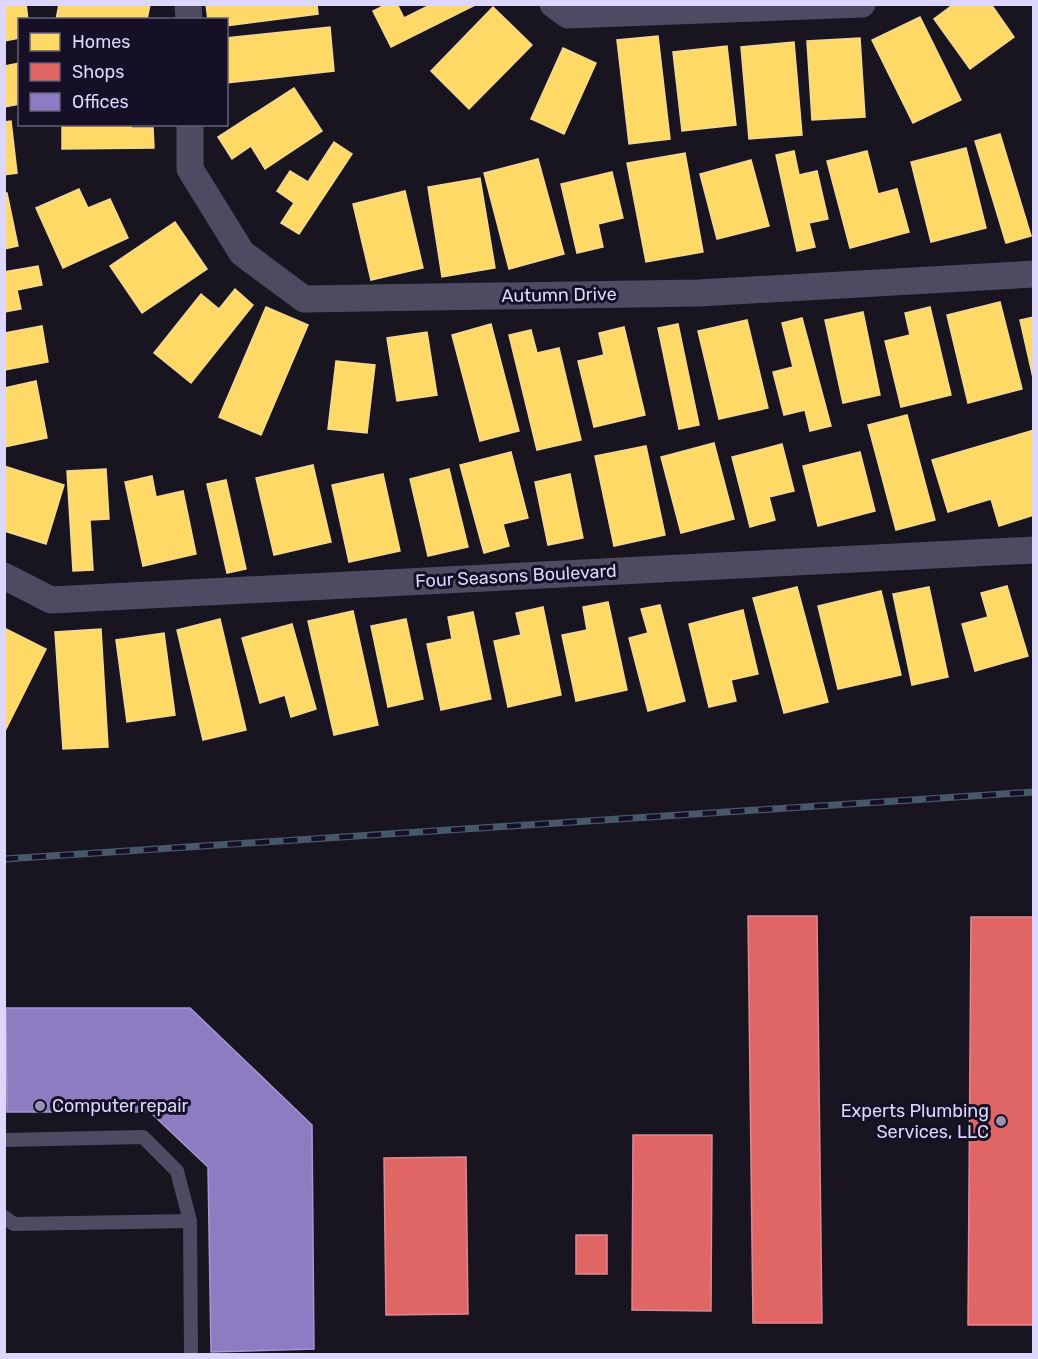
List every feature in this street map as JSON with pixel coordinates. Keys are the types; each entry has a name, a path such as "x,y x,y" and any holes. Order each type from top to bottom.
{"street":[{"path":"553,4 568,15 862,4"},
{"name":"Autumn Drive","path":"190,126 190,169 242,253 304,299 699,293 1034,274"},
{"name":"Four Seasons Boulevard","path":"4,576 51,600 1034,550"}],"lane":[{"path":"4,1140 143,1137 177,1171 190,1221 191,1354"},
{"path":"4,1216 14,1224 190,1221"}],"building: Homes":[{"path":"4,4 26,4 28,18 18,18 18,38 4,41"},
{"path":"59,4 150,4 147,18 56,18"},
{"path":"206,4 317,4 318,14 228,26 228,18 208,18"},
{"path":"387,4 397,4 404,18 432,4 477,4 391,47 373,11"},
{"path":"954,4 991,4 1014,37 970,69 934,19"},
{"path":"493,7 532,45 469,109 431,71"},
{"path":"920,17 961,100 913,123 872,40"},
{"path":"330,27 334,71 228,83 228,38"},
{"path":"658,36 670,139 629,144 617,40"},
{"path":"860,38 865,117 812,120 807,41"},
{"path":"794,42 802,135 749,139 741,47"},
{"path":"727,46 736,125 682,131 673,52"},
{"path":"563,48 596,63 564,134 531,119"},
{"path":"18,63 18,104 4,107 4,66"},
{"path":"294,88 322,131 265,169 251,146 232,159 218,137"},
{"path":"11,121 17,173 4,175 4,122"},
{"path":"62,126 153,128 154,148 62,149"},
{"path":"1000,134 1031,236 1006,243 975,141"},
{"path":"334,142 352,154 299,234 281,223 294,203 277,191 290,171 308,182"},
{"path":"966,148 986,228 931,242 911,162"},
{"path":"794,151 799,175 817,171 828,219 809,223 815,247 797,251 776,155"},
{"path":"867,151 878,194 897,189 909,232 850,248 827,161"},
{"path":"685,153 703,252 646,262 627,163"},
{"path":"538,159 564,254 509,269 484,173"},
{"path":"751,160 769,226 717,239 700,174"},
{"path":"612,172 623,218 598,224 603,247 577,253 561,184"},
{"path":"480,178 495,268 442,277 428,187"},
{"path":"79,189 88,208 110,199 128,238 63,268 36,208"},
{"path":"405,191 423,268 371,280 353,204"},
{"path":"4,193 7,193 18,246 4,249"},
{"path":"175,222 207,269 142,313 110,266"},
{"path":"38,266 42,285 17,290 21,309 4,312 4,272"},
{"path":"235,289 253,305 191,383 154,353 201,294 219,309"},
{"path":"1000,302 1022,389 968,403 947,315"},
{"path":"266,307 308,325 261,435 219,417"},
{"path":"930,307 951,395 901,407 885,341 910,335 905,313"},
{"path":"863,312 880,395 843,403 825,320"},
{"path":"1034,317 1034,382 1020,320"},
{"path":"802,318 831,426 810,431 805,410 784,415 773,372 793,367 782,323"},
{"path":"747,320 768,408 719,419 698,331"},
{"path":"491,324 519,431 480,441 452,335"},
{"path":"678,324 699,425 679,429 658,328"},
{"path":"42,326 48,362 4,370 4,333"},
{"path":"624,327 645,415 594,427 578,361 604,355 599,333"},
{"path":"531,330 537,353 559,348 581,440 537,450 509,335"},
{"path":"427,332 437,395 397,401 387,338"},
{"path":"336,361 375,365 367,433 328,429"},
{"path":"36,381 47,438 4,447 4,388"},
{"path":"907,415 935,520 896,530 868,425"},
{"path":"1034,430 1034,515 999,526 991,499 948,512 932,460"},
{"path":"714,443 734,519 681,533 661,457"},
{"path":"782,444 794,491 769,497 775,520 750,527 732,457"},
{"path":"646,446 665,535 614,546 595,456"},
{"path":"511,452 528,518 503,524 509,546 484,553 460,465"},
{"path":"860,452 875,511 818,526 803,466"},
{"path":"313,465 331,542 274,555 256,478"},
{"path":"4,466 64,485 46,544 4,531"},
{"path":"106,469 109,519 90,520 93,570 73,571 67,471"},
{"path":"449,469 468,547 428,556 410,479"},
{"path":"383,474 400,551 349,562 332,485"},
{"path":"570,474 583,538 548,545 535,482"},
{"path":"152,476 156,497 183,491 196,554 143,566 125,482"},
{"path":"226,480 246,569 227,573 207,484"},
{"path":"1007,586 1028,656 975,671 962,624 988,617 981,593"},
{"path":"797,587 828,702 784,713 753,598"},
{"path":"929,587 948,677 912,685 893,594"},
{"path":"881,591 901,675 838,689 818,606"},
{"path":"608,602 627,690 576,701 562,635 587,630 583,607"},
{"path":"660,605 685,701 648,711 629,638 648,633 641,609"},
{"path":"543,607 561,695 508,707 494,641 521,635 516,613"},
{"path":"743,610 758,674 731,680 736,701 709,707 689,624"},
{"path":"353,611 378,725 334,735 308,621"},
{"path":"473,612 491,699 441,710 427,644 452,639 448,617"},
{"path":"220,619 246,730 203,740 177,630"},
{"path":"406,619 423,699 388,707 371,626"},
{"path":"292,624 316,709 291,717 285,695 260,703 242,638"},
{"path":"4,628 46,649 4,733"},
{"path":"101,629 108,747 63,749 55,632"},
{"path":"164,633 175,715 127,722 116,640"}],"building: Shops":[{"path":"748,916 817,916 822,1323 753,1323"},
{"name":"Experts Plumbing Services, LLC","path":"971,917 1034,917 1034,1325 968,1325"},
{"path":"633,1135 712,1135 711,1311 632,1310"},
{"path":"466,1157 468,1314 386,1315 384,1158"},
{"path":"576,1235 607,1235 607,1274 576,1274"}],"building: Offices":[{"path":"6,1008 190,1008 312,1125 314,1349 211,1352 208,1167 150,1112 7,1112"}],"railway":[{"path":"4,859 1034,792"}],"place":[{"name":"Computer repair","path":"40,1106"},
{"name":"Experts Plumbing Services, LLC","path":"1001,1121"}]}
